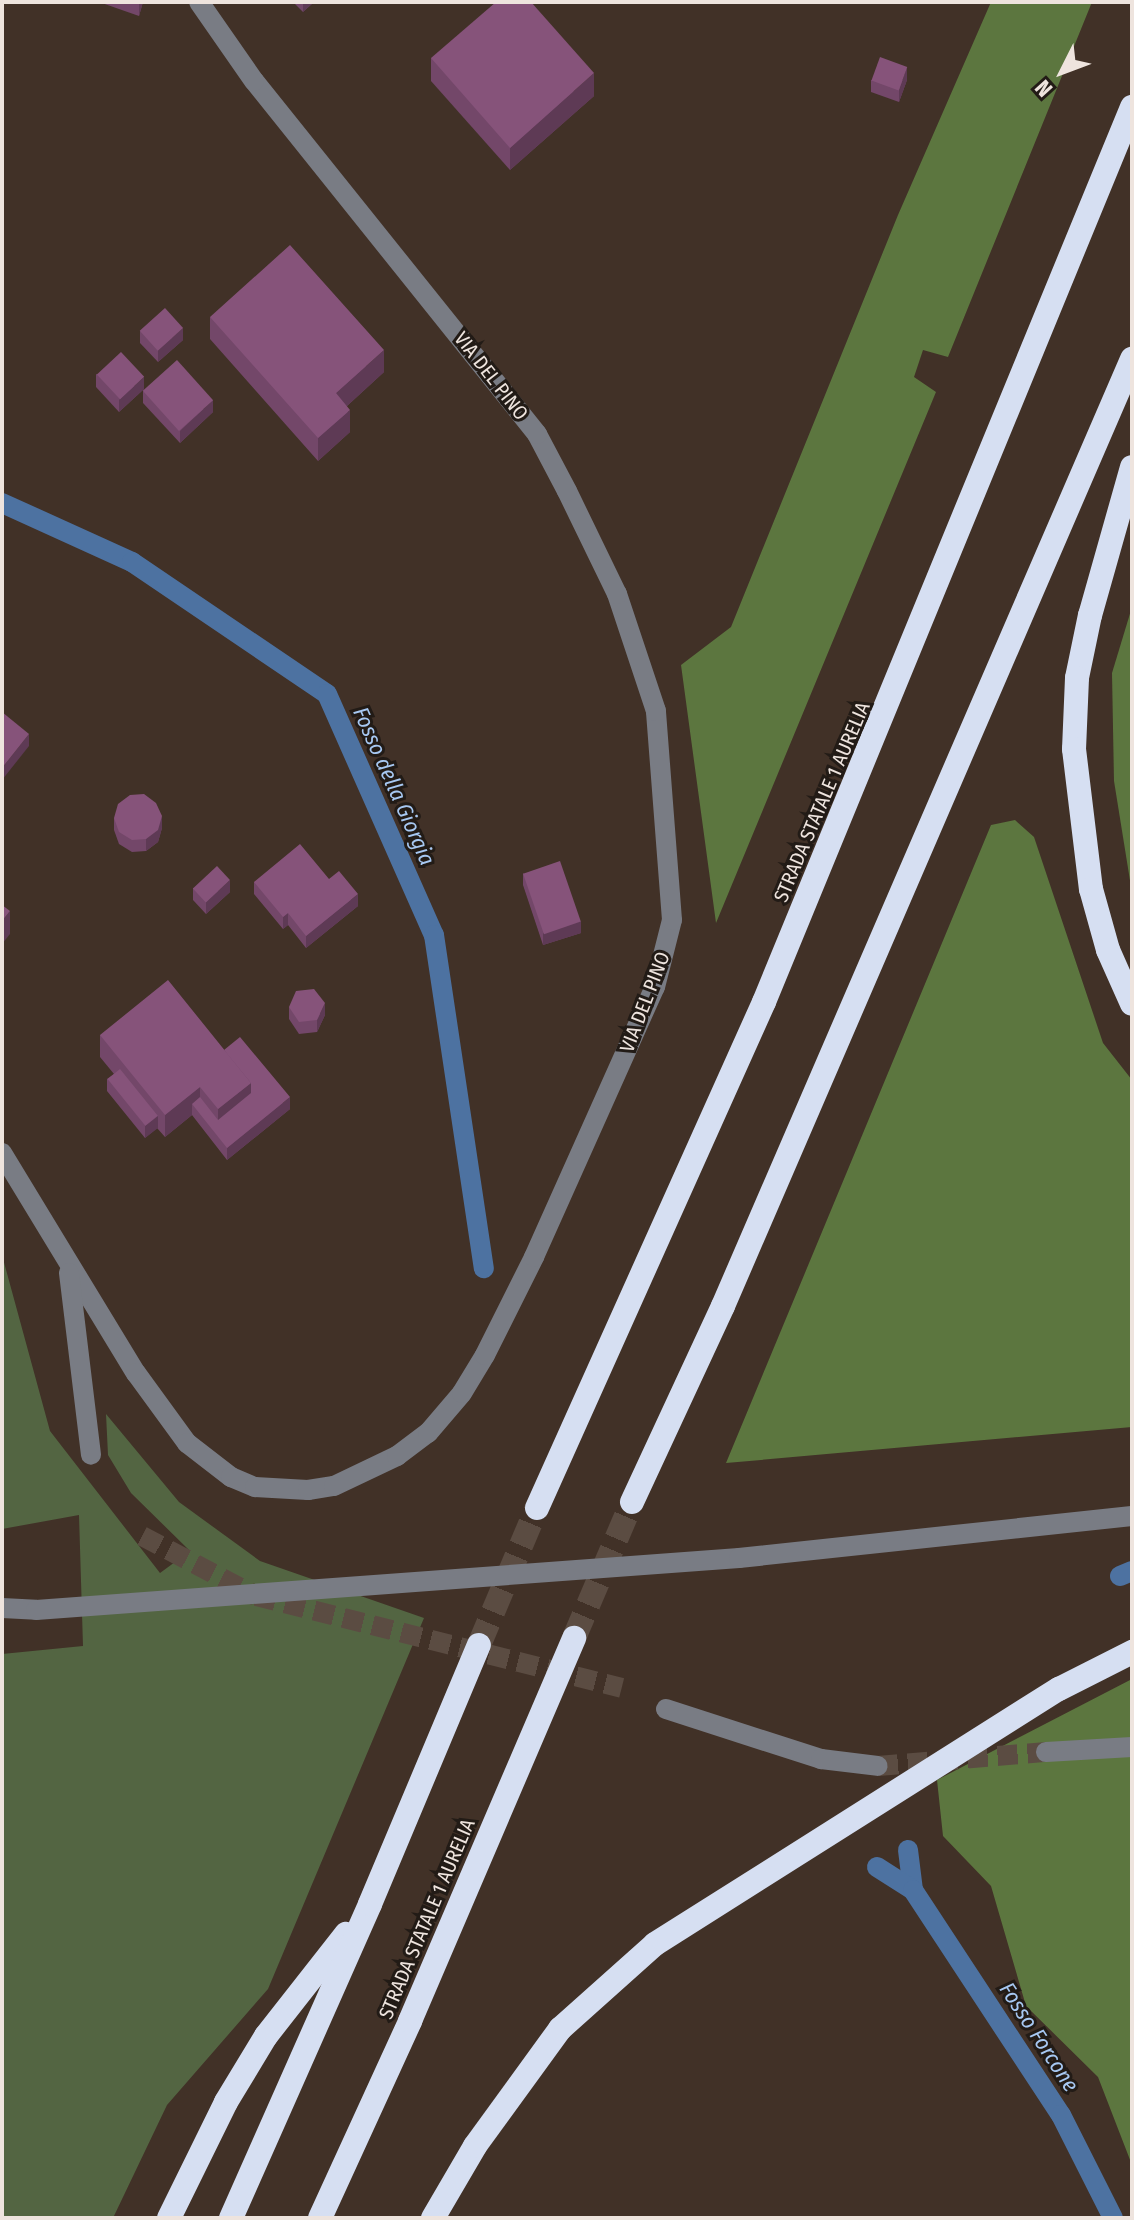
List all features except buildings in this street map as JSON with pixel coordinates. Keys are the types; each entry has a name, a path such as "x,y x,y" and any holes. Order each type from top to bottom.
{"highway":[{"name":"STRADA STATALE 1 AURELIA","path":"537,1508 764,1002 890,704 1132,107"},
{"path":"632,1502 723,1306 1132,359"},
{"path":"1132,467 1090,615 1077,678 1074,749 1091,889 1108,950 1132,1004"},
{"name":"STRADA STATALE 1 AURELIA","path":"320,2218 410,2021 574,1638"},
{"path":"231,2218 370,1904 479,1645"},
{"path":"433,2218 475,2146 560,2029 655,1944 766,1877 1059,1689 1132,1652"},
{"path":"169,2218 226,2102 266,2036 370,1904"}],"street":[{"name":"VIA DEL PINO","path":"2,1153 68,1266 171,1425 205,1460 231,1477 255,1487 308,1490 334,1486 397,1456 428,1433 462,1393 485,1355 534,1257 655,987 672,920 656,711 617,594 567,491 529,424 254,81 199,2"},
{"path":"68,1266 91,1455"},
{"path":"2,1608 36,1610 739,1558 1132,1516"},
{"path":"2,1624 36,1610"},
{"path":"666,1709 821,1759 878,1766"},
{"path":"1046,1752 1132,1747"}],"green space":[{"path":"991,2 1092,2 948,357 923,350 914,377 936,392 716,923 681,665 731,627 898,215"},
{"path":"1132,607 1132,893 1114,781 1112,673"},
{"path":"1015,820 1034,837 1103,1043 1132,1080 1132,1427 726,1463 991,825"},
{"path":"2,1255 50,1431 160,1573 190,1551 131,1493 108,1455 106,1414 179,1502 260,1561 424,1618 268,1989 167,2105 113,2218 2,2218 2,1654 83,1646 79,1515 2,1529"},
{"path":"1132,1679 1132,2165 1098,2077 1026,2006 991,1886 943,1836 937,1780"}],"waterway":[{"name":"Fosso della Giorgia","path":"2,503 132,562 327,694 434,935 484,1268"},
{"path":"1120,1576 1132,1571"},
{"path":"908,1850 913,1890"},
{"name":"Fosso Forcone","path":"877,1867 913,1890 1061,2115 1113,2218"}],"tunnel":[{"path":"574,1638 632,1502"},
{"path":"479,1645 537,1508"},
{"path":"142,1536 256,1596 622,1688"},
{"path":"878,1766 1046,1752"}]}
